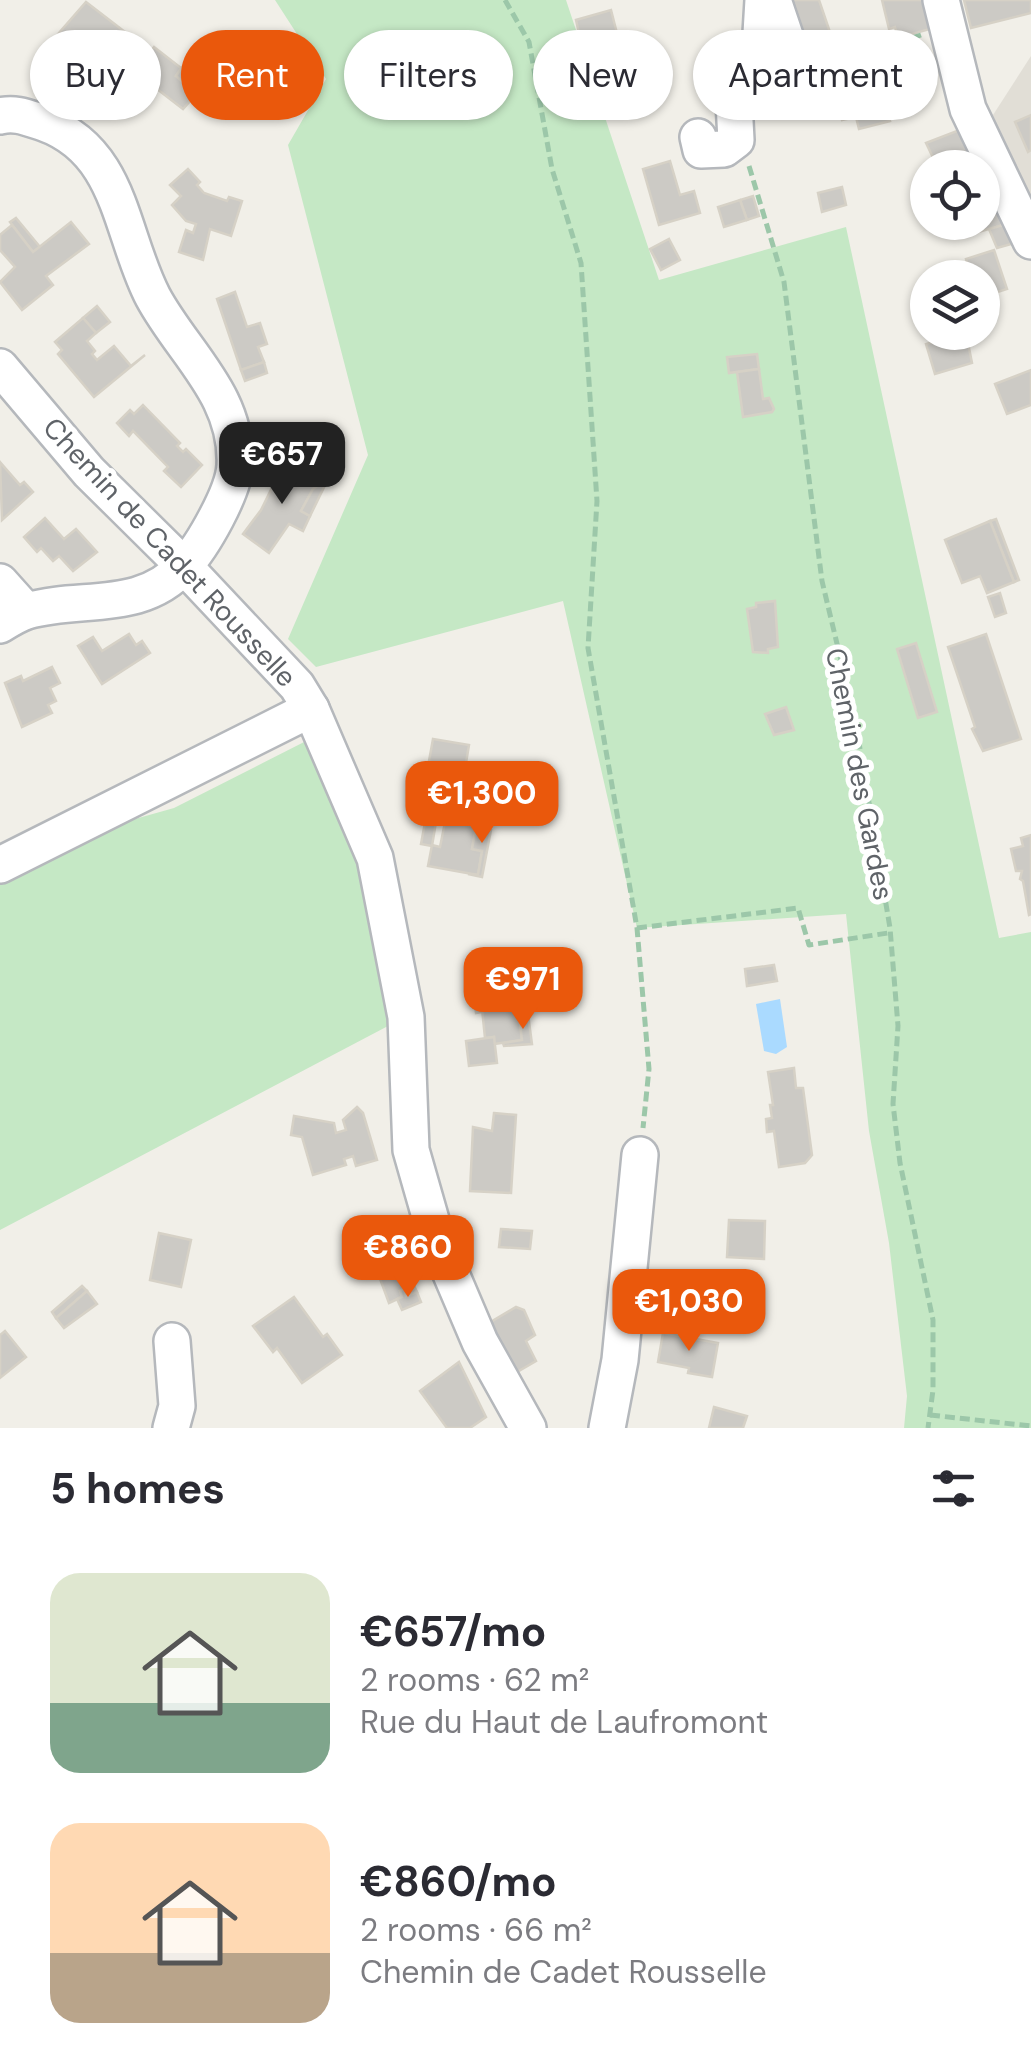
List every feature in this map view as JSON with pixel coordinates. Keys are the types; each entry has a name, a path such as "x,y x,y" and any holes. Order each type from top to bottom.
{"street":[{"path":"761,30 763,0"},
{"path":"774,0 784,30"},
{"path":"944,14 968,109 1031,241"},
{"path":"0,116 14,113 66,131 107,175 153,297 214,385 231,425 235,465 229,496 184,566 144,596 13,618 0,582"},
{"path":"698,137 701,150 724,149 736,140 735,120"},
{"name":"Chemin de Cadet Rousselle","path":"0,367 89,472 297,686 311,709 375,858 406,1017 411,1150 437,1241 480,1342 528,1428"},
{"path":"0,865 311,709"},
{"path":"607,1428 620,1360 640,1155"},
{"path":"171,1428 177,1406 172,1341"}],"path":[{"path":"505,0 529,42 552,169 581,263 597,501 588,648 637,928 649,1069 640,1155"},
{"path":"911,30 944,14"},
{"name":"Chemin des Gardes","path":"736,140 756,178 784,282 822,581 855,719 895,969 898,1026 893,1104 900,1162 933,1320 928,1428"},
{"path":"637,928 798,908 809,945 888,933"},
{"path":"930,1415 1031,1426"}],"shaded area":[{"path":"1031,56 1031,214 993,115"}],"green space":[{"path":"275,0 566,0 576,30 533,30 533,120 606,120 659,280 846,227 999,938 1031,932 1031,1428 904,1428 907,1396 889,1243 869,1131 846,914 637,928 563,601 316,667 288,639 368,455 288,145 302,120 324,120 324,30 294,30"},
{"path":"310,739 378,914 388,1026 0,1230 0,857 174,808"}],"water":[{"path":"780,999 787,1047 776,1054 764,1051 756,1004"}],"building":[{"path":"793,0 819,0 829,30 803,30"},
{"path":"882,0 922,0 930,29 889,29"},
{"path":"964,0 1031,0 1031,13 971,28"},
{"path":"86,2 122,30 62,30"},
{"path":"611,10 616,30 578,30 576,20"},
{"path":"161,52 181,68 176,76 181,80 181,107 161,92"},
{"path":"1031,115 1031,150 1028,152 1015,122"},
{"path":"857,120 890,121 859,129"},
{"path":"962,129 972,150 929,150 926,143"},
{"path":"670,161 680,195 694,191 700,213 659,225 643,169"},
{"path":"188,169 204,193 227,201 229,197 242,201 231,236 210,229 203,260 179,252 186,230 193,233 196,224 186,221 172,205 181,196 170,185"},
{"path":"842,187 846,205 822,212 818,193"},
{"path":"753,196 759,216 747,220 740,200"},
{"path":"740,200 747,220 724,227 718,207"},
{"path":"16,218 40,247 33,252 10,222"},
{"path":"71,222 89,244 46,276 53,285 22,310 0,282 15,267 0,250 0,235 12,225 33,252"},
{"path":"1007,224 1015,243 997,248 994,240 1000,240 1000,226"},
{"path":"669,239 680,260 661,270 650,249"},
{"path":"994,250 997,260 966,260"},
{"path":"1000,268 1007,289 1000,291"},
{"path":"235,292 247,327 260,323 267,344 258,347 264,362 241,370 217,299"},
{"path":"97,306 110,322 96,333 83,318"},
{"path":"83,318 96,333 87,341 97,360 114,346 131,366 145,355 94,397 58,354 62,350 55,342"},
{"path":"928,350 969,350 972,363 935,374"},
{"path":"757,354 759,369 729,373 727,357"},
{"path":"264,362 267,373 245,381 241,370"},
{"path":"759,369 763,399 769,398 774,409 743,417 737,372"},
{"path":"1031,370 1031,405 1007,414 995,384"},
{"path":"143,405 180,443 177,446 183,452 186,449 202,465 181,487 164,471 168,467 133,431 129,436 117,423 130,410 134,414"},
{"path":"286,459 300,469 302,466 299,473 320,483 328,480 313,489 301,511 310,516 303,531 289,524 269,553 243,534 261,510"},
{"path":"0,462 20,485 24,482 33,492 2,520"},
{"path":"328,479 310,516 301,511 313,489"},
{"path":"45,518 64,539 76,529 97,552 73,571 59,556 53,561 41,548 37,552 24,537"},
{"path":"996,519 1019,580 1014,582 990,521"},
{"path":"990,521 1014,582 987,593 980,576 962,583 945,540"},
{"path":"1000,593 1006,613 995,617 988,597"},
{"path":"775,601 778,647 768,649 768,653 753,652 747,609 756,607 756,603"},
{"path":"129,634 136,645 142,641 150,653 102,684 78,646 93,637 102,651"},
{"path":"986,634 1021,739 983,751 972,729 975,727 948,647"},
{"path":"916,643 937,712 918,718 897,649"},
{"path":"52,667 60,683 50,688 56,701 48,705 52,713 22,727 5,683 21,676 23,681"},
{"path":"786,707 794,730 774,735 765,714"},
{"path":"433,739 469,745 465,769 488,768 478,818 467,816 465,824 476,827 472,849 482,851 478,875 428,866 432,845 440,847 445,822 437,821 438,810 432,809 438,775 427,772"},
{"path":"434,774 438,775 432,809 438,810 432,846 421,844"},
{"path":"476,827 491,830 482,877 468,874 478,875 482,851 472,849"},
{"path":"1031,835 1029,915 1020,879 1022,871 1016,871 1011,849 1023,846 1021,838"},
{"path":"774,965 777,981 747,986 745,969"},
{"path":"496,989 497,997 481,999 482,1012 476,1013 473,991"},
{"path":"517,994 522,1040 494,1044 494,1037 485,1038 481,999"},
{"path":"528,1014 532,1044 504,1046 503,1043 522,1040 519,1015"},
{"path":"494,1037 497,1063 469,1066 466,1041"},
{"path":"794,1068 796,1088 803,1088 812,1155 805,1163 779,1167 774,1131 767,1132 766,1119 772,1118 773,1105 768,1072"},
{"path":"357,1107 363,1113 377,1160 356,1166 353,1156 344,1159 346,1165 313,1175 302,1137 291,1135 294,1116 334,1123 336,1133 346,1130 343,1120"},
{"path":"494,1113 516,1115 511,1193 470,1191 473,1127 492,1131"},
{"path":"729,1220 765,1221 764,1259 727,1257"},
{"path":"501,1229 532,1231 530,1249 499,1247"},
{"path":"159,1233 191,1240 181,1287 150,1280"},
{"path":"393,1240 417,1292 406,1296 404,1289 400,1291 402,1297 389,1303 369,1249"},
{"path":"82,1286 87,1291 56,1318 52,1312"},
{"path":"404,1289 406,1296 417,1292 421,1302 402,1310 397,1299"},
{"path":"87,1291 97,1304 64,1328 56,1318"},
{"path":"294,1297 323,1337 327,1334 342,1355 302,1383 277,1348 273,1352 253,1326"},
{"path":"516,1307 524,1310 535,1335 526,1341 536,1361 517,1372 489,1323"},
{"path":"5,1331 26,1357 0,1378 0,1335"},
{"path":"663,1333 718,1343 712,1377 658,1362"},
{"path":"459,1362 486,1417 470,1428 447,1428 420,1391"},
{"path":"714,1407 747,1416 743,1428 709,1428"}]}
